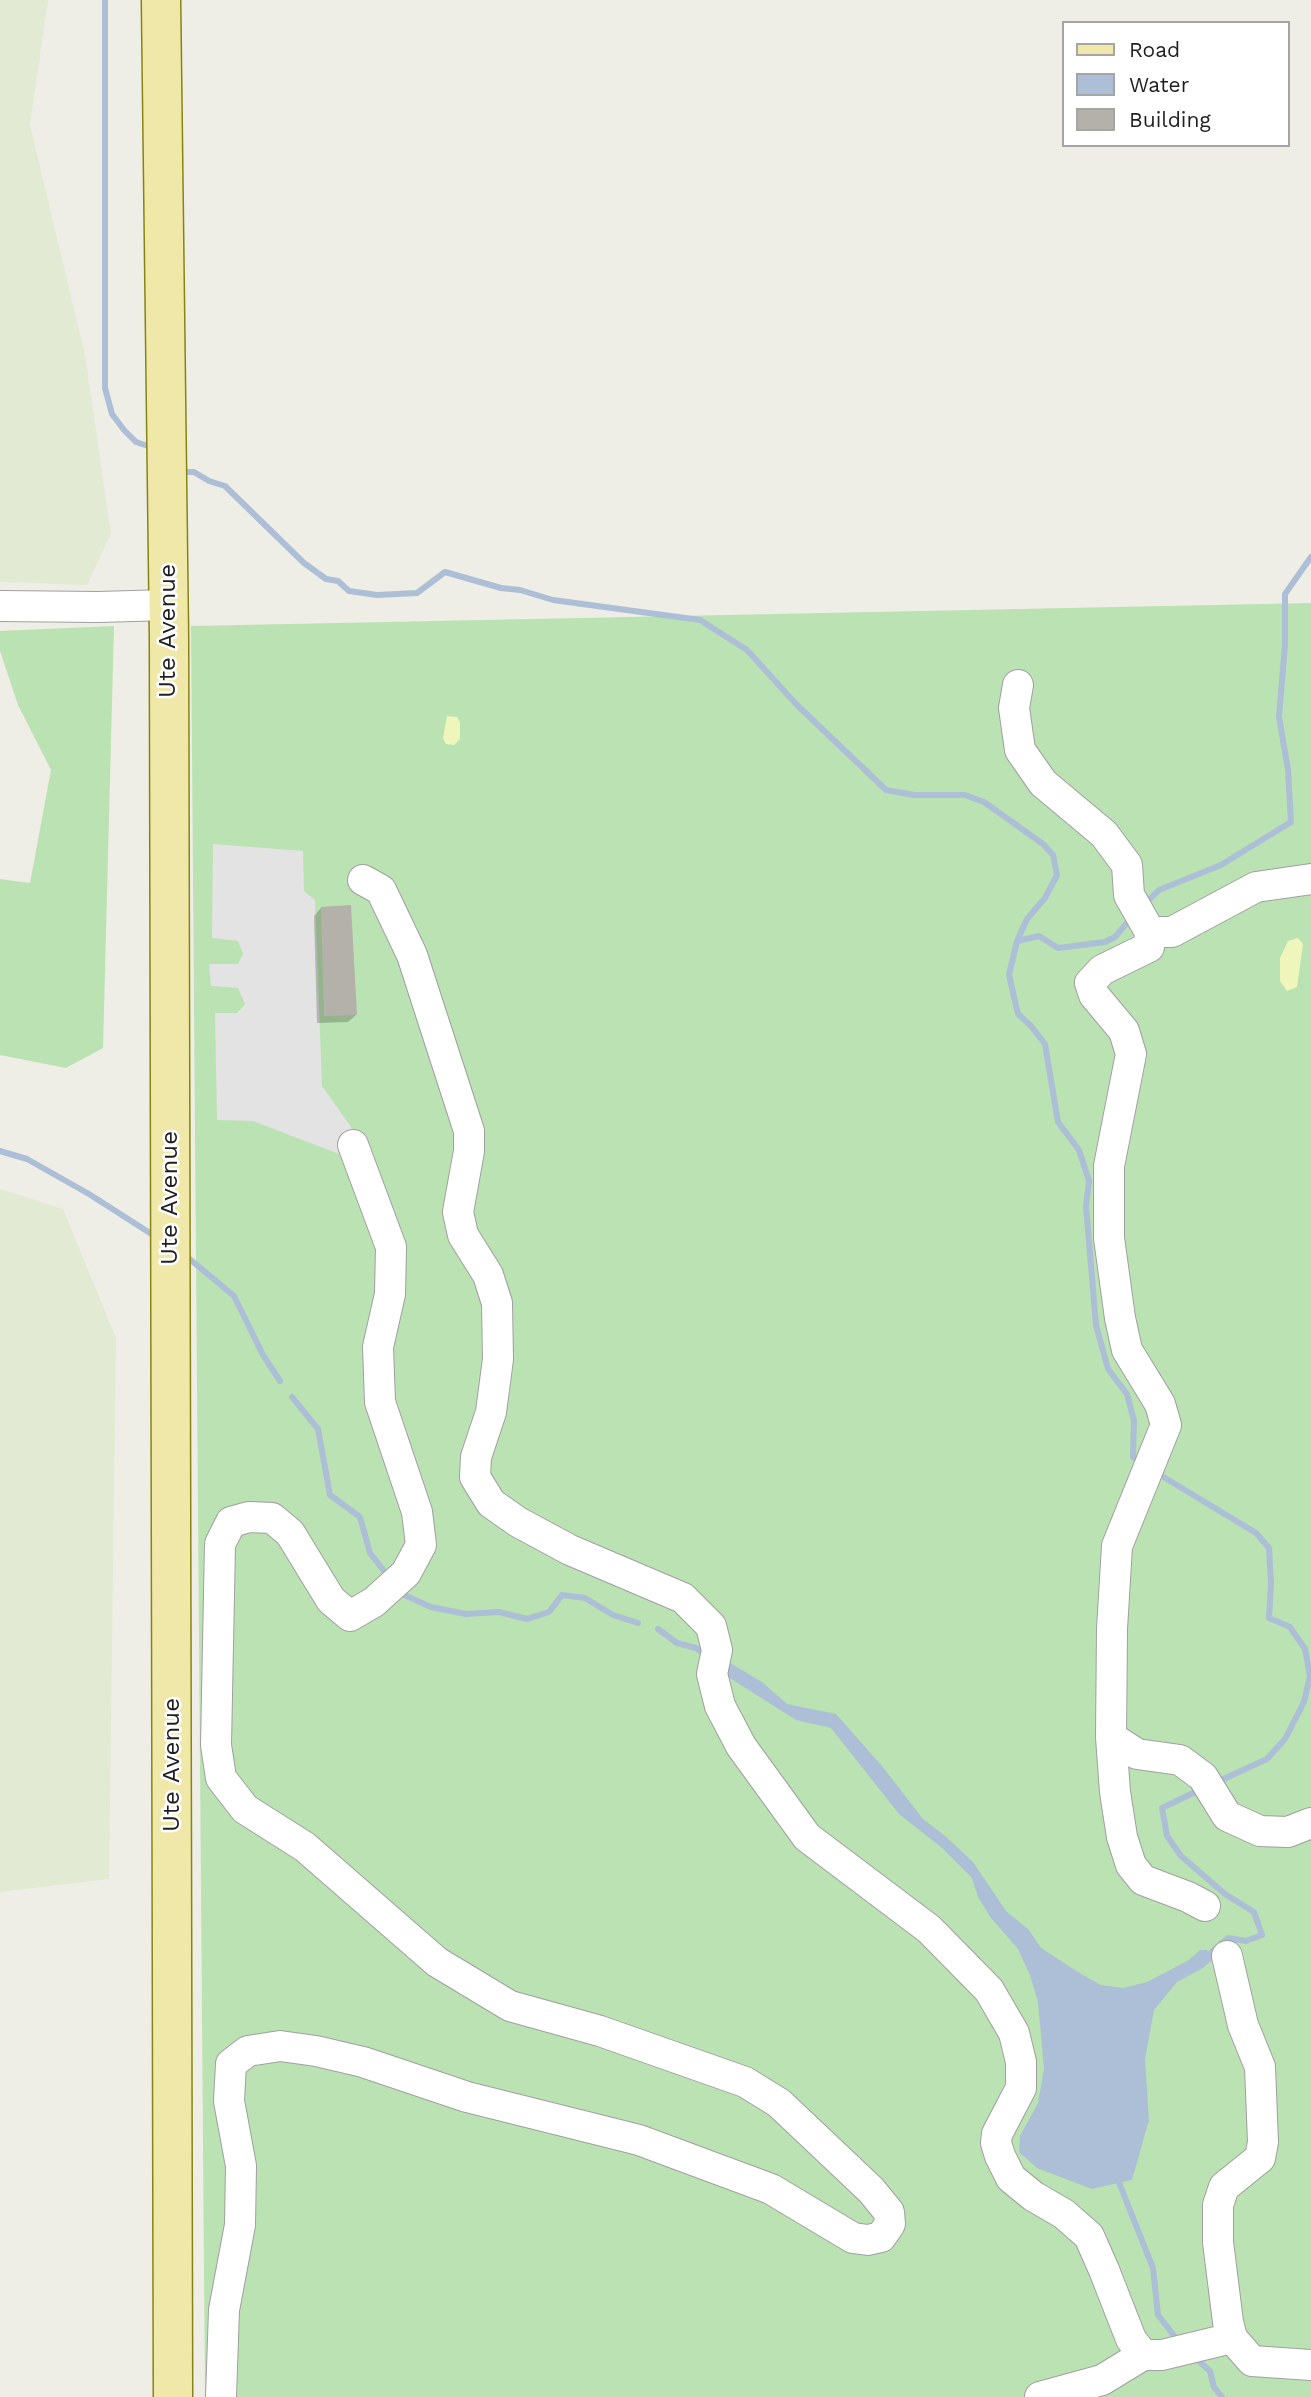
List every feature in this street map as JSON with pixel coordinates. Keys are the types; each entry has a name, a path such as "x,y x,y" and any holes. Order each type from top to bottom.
{"main road":[{"name":"Ute Avenue","path":"161,0 168,605 173,2397"}],"lane":[{"path":"0,606 168,605"},
{"path":"1018,685 1014,708 1020,750 1043,783 1104,834 1127,864 1129,895 1150,932 1149,947 1102,970 1090,983 1094,995 1124,1031 1130,1054 1109,1166 1109,1238 1119,1318 1127,1350 1160,1405 1166,1425 1117,1546 1112,1629 1111,1737 1122,1837 1131,1865 1143,1880 1205,1906"},
{"path":"1150,932 1172,932 1256,887 1311,878"},
{"path":"363,880 381,890 412,955 469,1131 469,1151 458,1212 463,1235 488,1275 497,1303 498,1359 491,1412 476,1457 475,1477 491,1503 518,1522 570,1550 683,1598 711,1626 716,1650 712,1674 720,1706 741,1746 807,1837 929,1929 989,1990 1014,2033 1021,2063 1021,2088 997,2134 999,2156 1011,2179 1064,2214 1089,2236 1130,2339 1153,2355"},
{"path":"221,2397 224,2310 240,2225 242,2166 229,2101 230,2064 248,2051 279,2046 328,2054 363,2062 467,2097 639,2140 771,2189 853,2238 868,2240 881,2237 890,2224 889,2212 870,2190 779,2103 745,2081 600,2031 510,2006 437,1962 305,1847 245,1809 221,1778 216,1745 219,1544 230,1522 249,1517 272,1518 289,1533 331,1600 349,1616 374,1602 406,1573 421,1545 417,1512 380,1402 378,1347 390,1294 391,1247 353,1145"},
{"path":"1111,1737 1137,1754 1180,1760 1203,1777 1227,1816 1260,1832 1288,1832 1311,1823"},
{"path":"1227,1956 1243,2025 1260,2067 1263,2142 1260,2158 1224,2187 1218,2205 1225,2340 1252,2361 1311,2365"},
{"path":"1040,2397 1102,2380 1153,2355 1225,2340"}],"shaded area":[{"path":"0,0 48,0 30,125 85,355 111,534 87,585 0,582"},
{"path":"1311,603 1311,2397 205,2397 191,626"},
{"path":"114,626 103,1048 66,1068 0,1055 0,879 30,883 51,770 18,705 0,651 0,631"},
{"path":"213,844 303,851 304,891 315,900 322,1086 371,1155 339,1154 253,1121 217,1120 215,1013 237,1013 245,1004 238,988 211,986 209,964 238,964 243,954 238,941 212,938"},
{"path":"0,1189 63,1209 116,1338 109,1879 0,1892"}],"sand":[{"path":"447,716 457,717 460,722 460,739 454,745 446,744 443,738"},
{"path":"1298,938 1303,944 1297,987 1287,991 1280,981 1280,958 1288,941"}],"water":[{"path":"730,1663 762,1682 787,1704 836,1714 882,1766 923,1819 973,1862 1006,1911 1029,1930 1041,1948 1081,1974 1101,1985 1123,1988 1147,1982 1189,1960 1200,1950 1207,1950 1212,1960 1177,1982 1154,2010 1145,2059 1149,2120 1132,2180 1092,2189 1037,2168 1019,2152 1020,2136 1038,2103 1044,2069 1038,2002 1018,1949 991,1918 978,1897 972,1878 941,1847 899,1814 831,1728 796,1720 725,1675"}],"building":[{"path":"351,905 357,1015 324,1016 321,907"}],"waterway":[{"path":"105,0 105,388 112,414 124,430 136,442 154,448"},
{"path":"184,469 225,486 304,563 326,579 338,581 349,591 377,595 417,593 445,572 553,600 700,620 747,650 796,704 886,790 914,795 965,795 984,802 1043,844 1053,855 1057,875 1045,898 1027,919 1017,941 1009,975 1018,1014 1045,1044 1058,1122 1079,1150 1089,1181 1086,1206 1096,1325 1108,1369 1127,1394 1134,1421 1133,1457 1142,1463"},
{"path":"1150,899 1159,890 1221,865 1291,822 1288,770 1279,717 1285,645 1285,594 1311,557"},
{"path":"1017,941 1039,936 1058,948 1105,942 1115,937 1127,923"},
{"path":"0,1151 27,1159 153,1235"},
{"path":"186,1256 234,1296 263,1355 280,1381"},
{"path":"292,1397 318,1429 330,1495 360,1517 370,1553 384,1571"},
{"path":"1157,1473 1256,1533 1269,1548 1269,1618 1290,1627 1305,1649 1310,1676 1304,1702 1285,1739 1267,1759 1217,1782"},
{"path":"402,1594 431,1607 466,1614 499,1612 527,1619 549,1612 562,1595 585,1598 613,1615 638,1623"},
{"path":"658,1629 677,1643 696,1648 703,1653"},
{"path":"1193,1793 1162,1808 1167,1836 1181,1856 1225,1894 1254,1912 1262,1935 1246,1941 1228,1938 1205,1958"},
{"path":"1116,2175 1153,2268 1158,2315 1179,2342"},
{"path":"1194,2357 1210,2371 1214,2387 1222,2397"}]}
